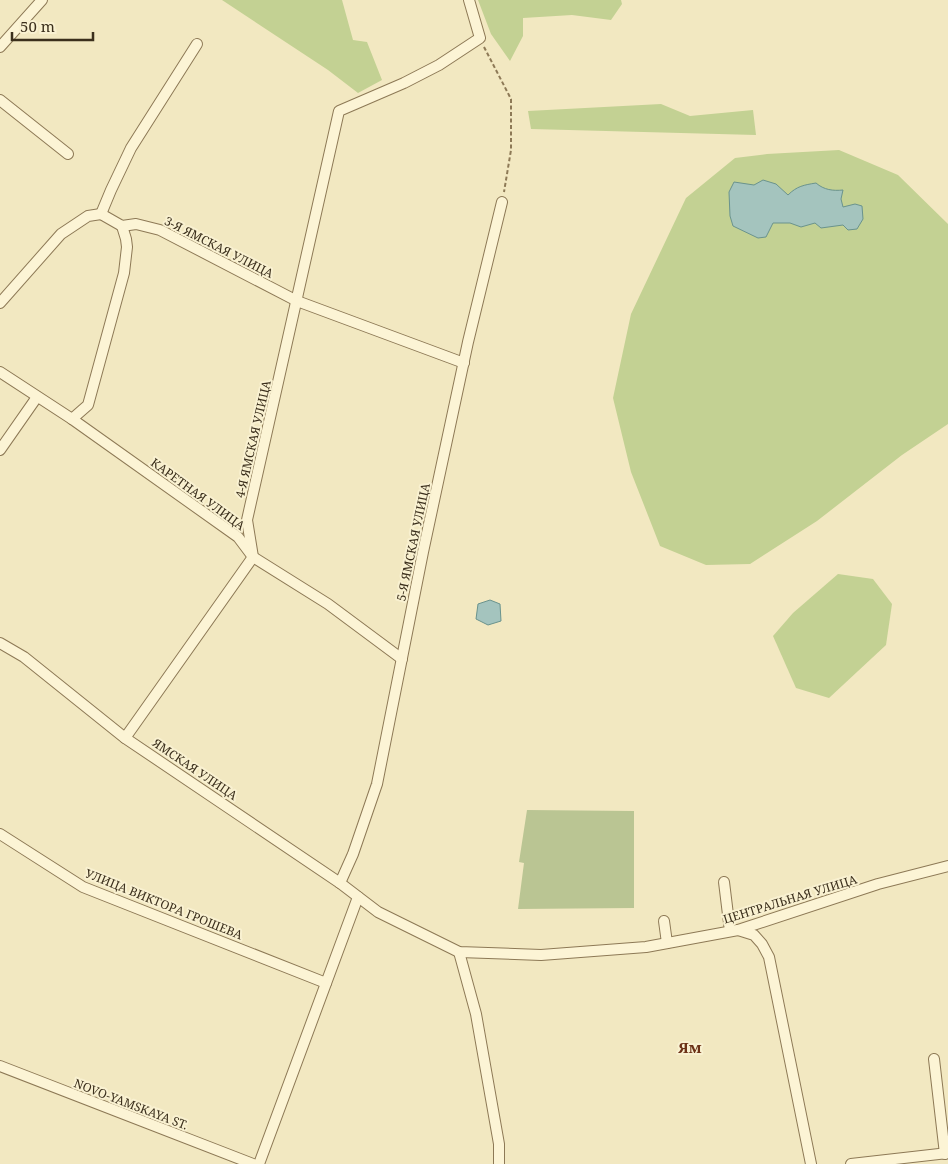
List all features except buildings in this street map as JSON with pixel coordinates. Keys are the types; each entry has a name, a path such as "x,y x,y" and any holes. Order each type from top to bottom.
{"street":[{"path":"0,47 42,0"},
{"path":"469,0 480,38"},
{"name":"4-Я ЯМСКАЯ УЛИЦА","path":"253,557 247,520 339,111 404,83 438,65 480,38"},
{"path":"0,303 61,234 88,216 101,214 132,148 197,44"},
{"path":"0,100 68,154"},
{"name":"5-Я ЯМСКАЯ УЛИЦА","path":"340,884 353,854 377,784 423,552 468,342 502,202"},
{"name":"3-Я ЯМСКАЯ УЛИЦА","path":"101,214 122,226 136,224 160,230 297,301 464,363"},
{"path":"72,419 88,405 124,273 127,247 122,226"},
{"name":"КАРЕТНАЯ УЛИЦА","path":"0,372 72,419 238,536 253,557 328,604 402,658"},
{"path":"0,450 37,397"},
{"path":"125,738 253,557"},
{"name":"ЯМСКАЯ УЛИЦА","path":"0,643 24,657 125,738 340,884 378,912"},
{"name":"УЛИЦА ВИКТОРА ГРОШЕВА","path":"0,834 83,886 326,983"},
{"name":"ЦЕНТРАЛЬНАЯ УЛИЦА","path":"378,912 460,952 541,955 646,947 734,931 878,884 948,866"},
{"path":"724,882 734,931 754,935 762,944 769,957 812,1164"},
{"path":"260,1164 358,897"},
{"path":"664,921 667,943"},
{"path":"460,952 476,1014 499,1144 499,1164"},
{"path":"851,1164 947,1154 934,1059"},
{"name":"NOVO-YAMSKAYA ST.","path":"0,1066 254,1164"}],"path":[{"path":"480,38 511,99 511,150 502,202"}],"green space":[{"path":"222,0 342,0 353,40 367,42 382,80 358,93 328,70"},
{"path":"478,0 621,0 622,4 611,20 572,15 523,18 523,36 510,61 491,34"},
{"path":"661,104 690,116 753,110 756,135 531,129 528,111"},
{"path":"839,150 898,175 948,224 948,424 902,455 817,521 750,564 706,565 660,546 631,472 613,398 631,314 686,198 735,158 767,154"},
{"path":"838,574 873,579 892,604 886,645 829,698 796,688 773,636 793,613"},
{"path":"527,810 634,811 634,908 518,909 524,863 519,862"}],"water":[{"path":"763,180 776,184 788,195 801,186 816,183 829,190 843,190 841,199 843,207 855,204 862,206 863,219 857,229 848,230 843,225 821,228 815,223 801,227 790,223 773,223 766,237 758,238 733,226 730,216 729,192 734,182 754,185"},
{"path":"490,600 500,604 501,621 488,625 476,619 478,604"}],"district":[{"name":"Ям","path":"690,1047"}]}
